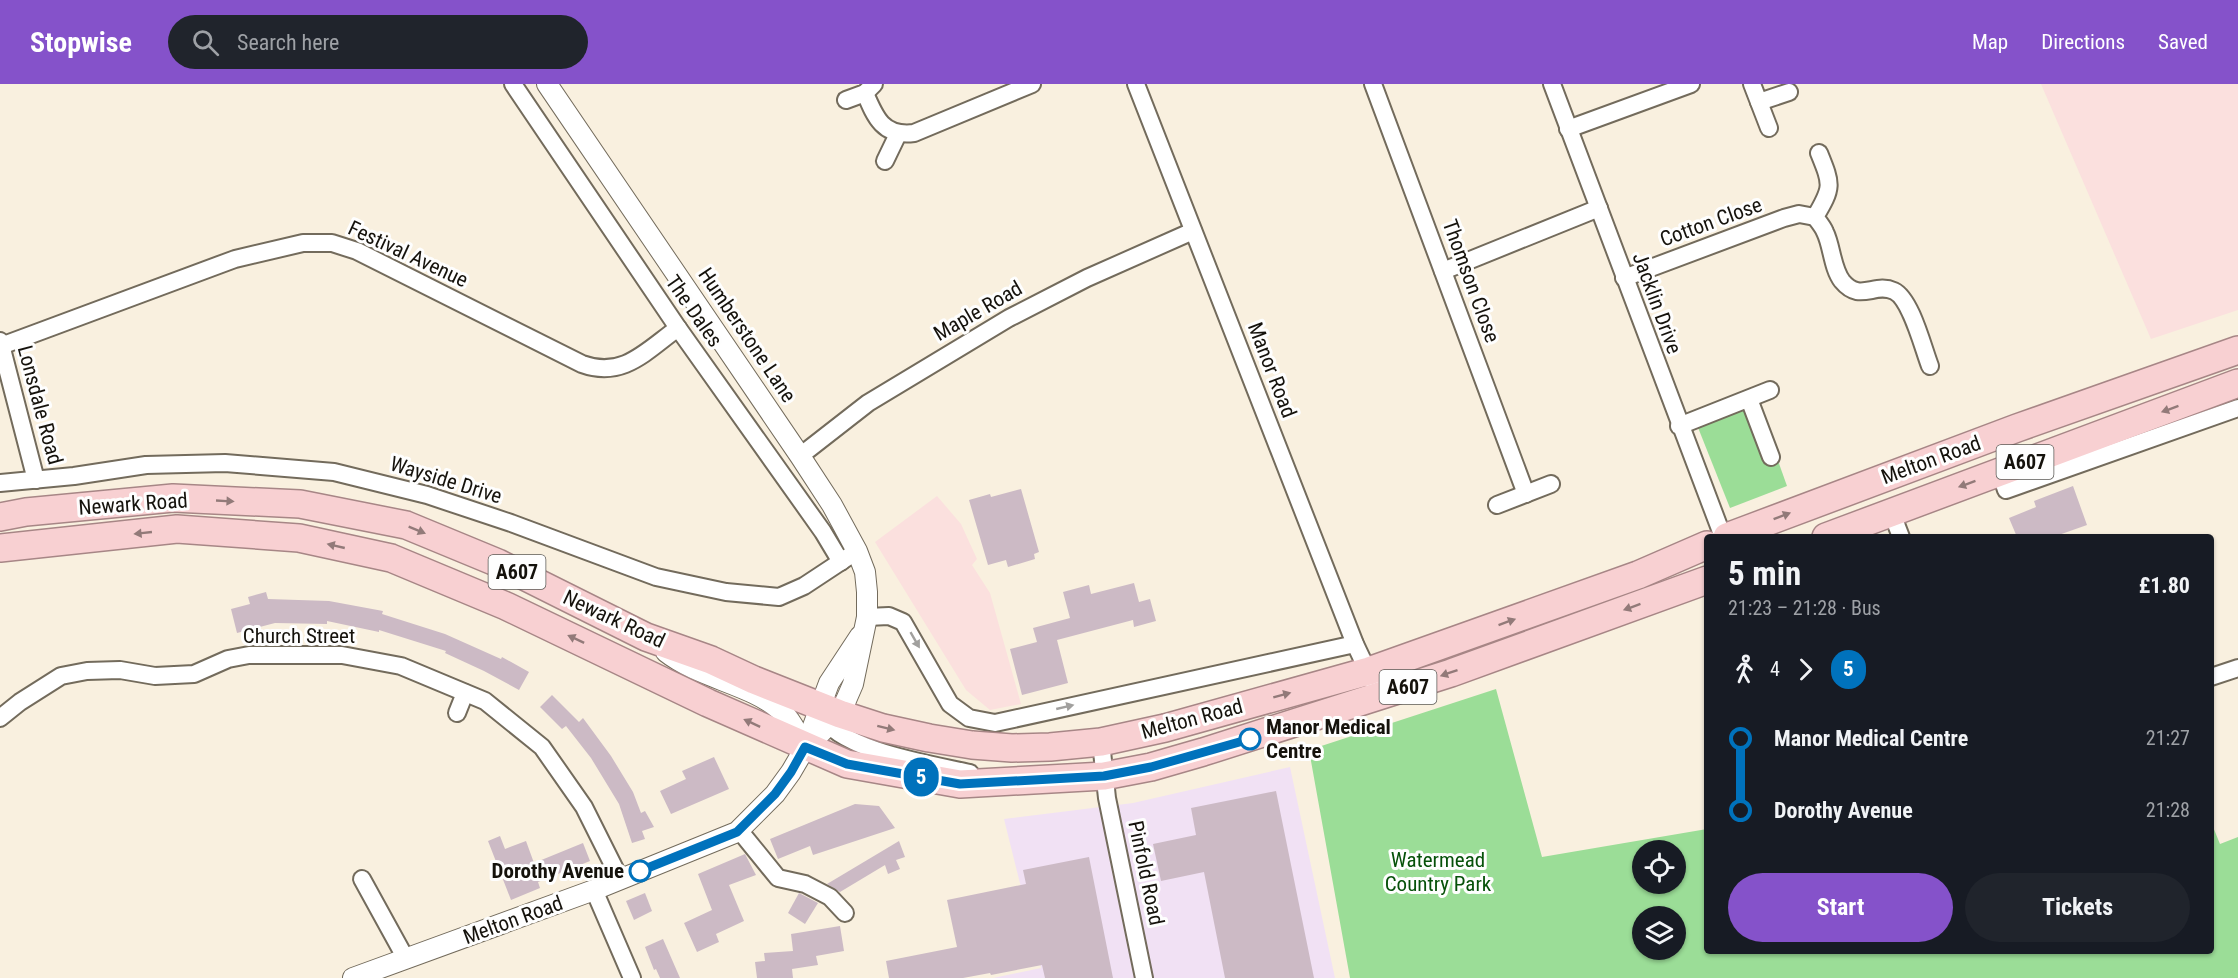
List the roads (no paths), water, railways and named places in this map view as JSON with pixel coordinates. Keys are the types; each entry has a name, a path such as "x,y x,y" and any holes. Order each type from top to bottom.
{"highway":[{"name":"Melton Road","path":"1834,534 2000,472 2092,448 2120,427 2231,372"},
{"name":"Melton Road","path":"1735,534 2017,429 2231,372"},
{"path":"2017,429 2028,434 2036,434 2104,412 2117,417 2120,427"},
{"name":"Newark Road","path":"0,517 26,512 173,498 300,504 406,525 498,563 646,637 711,660 830,715 929,738 972,745 1012,748"},
{"name":"Newark Road","path":"0,548 177,529 299,538 391,558 506,606 805,747 847,764"},
{"name":"Melton Road","path":"1012,748 1101,742 1165,728 1369,671 1638,575 1704,546"},
{"path":"1638,575 1652,584 1704,568"},
{"name":"Melton Road","path":"847,764 960,784 1104,776 1151,767 1379,697 1704,581"}],"street":[{"name":"The Dales","path":"513,84 678,328 823,532 849,556"},
{"name":"Humberstone Lane","path":"547,84 800,456 836,513 849,556 865,572 866,623"},
{"path":"846,100 870,88 874,113 881,124 898,134 914,134 1032,84"},
{"name":"Manor Road","path":"1136,84 1355,644 1369,671"},
{"name":"Thomson Close","path":"1372,84 1526,494"},
{"name":"Jacklin Drive","path":"1552,84 1679,426 1722,534"},
{"path":"1568,129 1691,84"},
{"path":"1752,84 1769,128"},
{"path":"1759,102 1789,92"},
{"path":"885,161 898,134"},
{"path":"1819,153 1828,176 1828,195 1815,217 1825,231 1840,279 1860,293 1883,289 1894,291 1903,298 1909,309 1915,350 1930,366"},
{"path":"1443,271 1599,208"},
{"name":"Cotton Close","path":"1624,278 1784,218 1799,214 1815,217"},
{"name":"Maple Road","path":"800,456 868,403 1009,318 1087,278 1193,231"},
{"name":"Festival Avenue","path":"1,343 235,259 303,243 332,243 357,250 597,370 612,370 626,364 678,328"},
{"name":"Lonsdale Road","path":"1,343 36,480"},
{"path":"2092,448 2231,372"},
{"path":"1679,426 1770,390"},
{"path":"1749,399 1771,457"},
{"name":"Wayside Drive","path":"0,483 146,465 225,463 334,472 427,495 511,523 656,577 726,592 779,597 804,586 849,556"},
{"path":"1497,505 1551,484"},
{"path":"1891,511 1900,534"},
{"path":"1006,782 890,754 841,736 830,715 829,683 866,623 889,616 903,622 950,704 969,718 995,723 1355,644"},
{"name":"A607","path":"646,637 680,663 749,693 777,708 792,725 805,747"},
{"name":"Church Street","path":"0,718 20,702 61,676 87,671 120,670 155,676 194,674 228,659 249,655 342,655 401,666 485,701 542,747 584,807 620,879"},
{"path":"2214,676 2238,668"},
{"name":"A607","path":"1369,671 1379,697"},
{"path":"457,713 465,693"},
{"name":"Melton Road","path":"353,978 594,890 706,846 739,830 775,794 805,747 830,715"},
{"name":"Pinfold Road","path":"1101,742 1104,776 1144,978"},
{"path":"739,830 778,878 805,884 830,897 845,913"},
{"path":"362,879 406,959"},
{"path":"594,890 632,978"}],"place":[{"name":"Manor Medical Centre","path":"1250,739"},
{"name":"Dorothy Avenue","path":"640,871"}],"park label":[{"name":"Watermead Country Park","path":"1438,872"}]}
